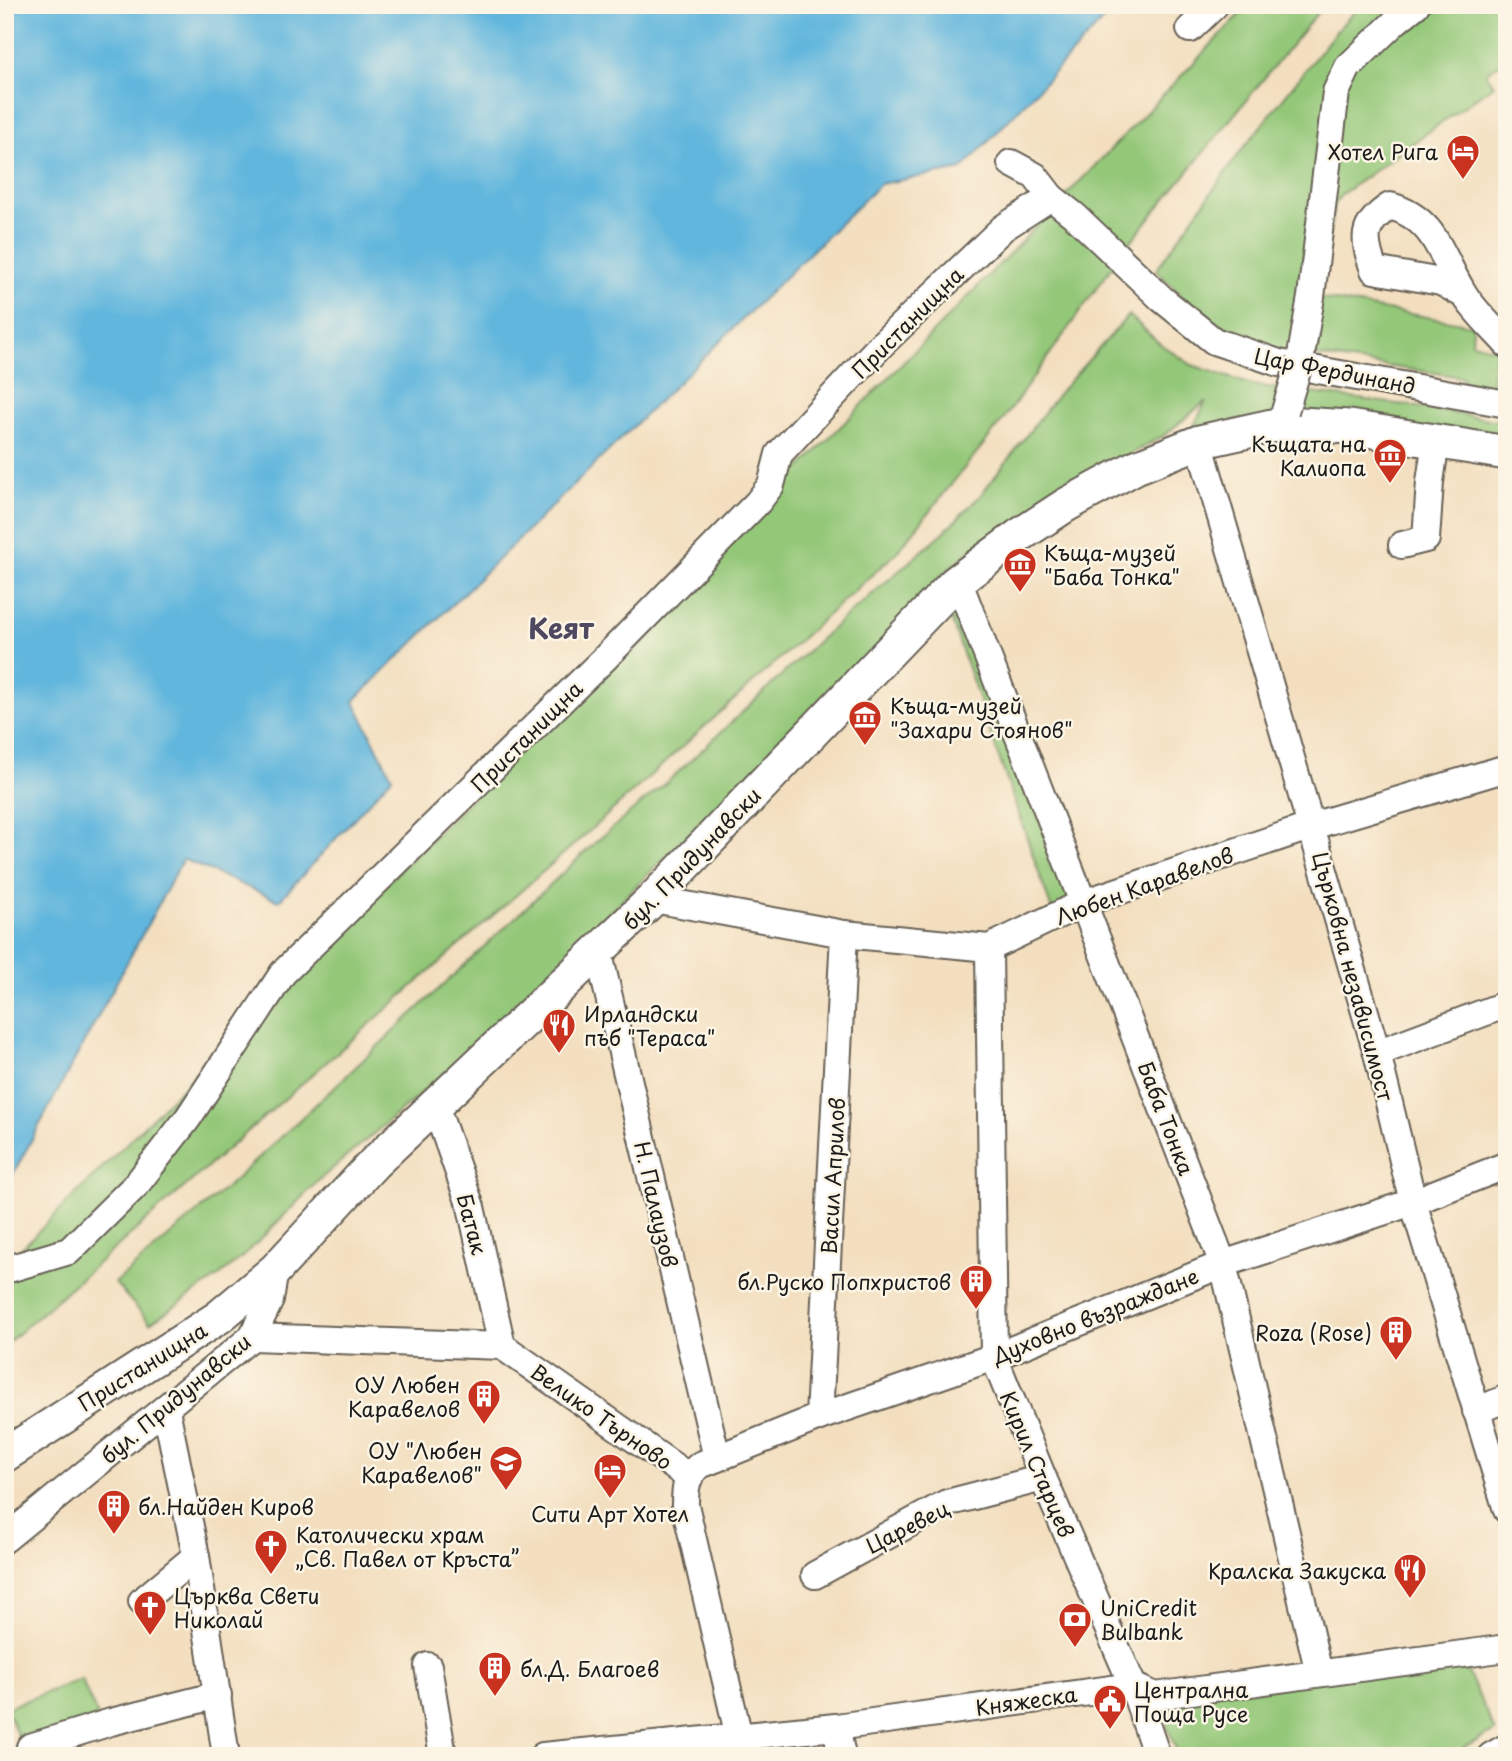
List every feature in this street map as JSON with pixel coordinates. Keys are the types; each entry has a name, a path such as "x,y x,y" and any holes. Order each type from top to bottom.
{"main road":[{"name":"бул. Придунавски","path":"275,1270 374,1163 653,899 958,580 1020,535 1066,505 1136,467 1199,442 1285,417 1507,453"},
{"name":"Пристанищна","path":"5,1455 219,1317 275,1270"}],"street":[{"path":"1285,417 1300,361 1311,297 1336,92 1348,67 1416,5"},
{"path":"1191,29 1211,7"},
{"name":"Цар Фердинанд","path":"1011,163 1035,176 1051,197 1075,216 1162,299 1214,341 1279,363 1507,404"},
{"name":"Пристанищна","path":"5,1270 69,1251 136,1185 188,1118 283,973 605,659 758,502 771,485 779,454 881,345 1003,228 1051,197"},
{"path":"1465,295 1507,344"},
{"path":"1402,545 1426,538 1436,441"},
{"name":"Църковна независимост","path":"1199,442 1377,1053 1413,1202 1507,1510"},
{"name":"Баба Тонка","path":"958,580 1223,1264 1317,1664"},
{"name":"Любен Каравелов","path":"989,948 1083,903 1312,827 1507,768"},
{"path":"653,899 844,934 989,948"},
{"name":"Васил Априлов","path":"819,1417 844,934"},
{"name":"Кирил Старцев","path":"989,948 994,1357 1133,1686 1157,1756"},
{"name":"Н. Палаузов","path":"598,950 717,1458"},
{"path":"1377,1053 1507,1004"},
{"name":"Батак","path":"435,1105 471,1207 502,1346"},
{"name":"Духовно възраждане","path":"689,1476 700,1465 819,1417 994,1357 1223,1264 1413,1202 1507,1165"},
{"name":"бул. Придунавски","path":"5,1539 252,1337 270,1300 275,1270"},
{"path":"252,1337 502,1346"},
{"name":"Велико Търново","path":"502,1346 689,1476 685,1489 685,1505 738,1737"},
{"path":"1476,1411 1507,1398"},
{"path":"166,1409 196,1556 226,1756"},
{"name":"Царевец","path":"815,1574 947,1503 1043,1478"},
{"path":"142,1601 196,1556"},
{"name":"Княжеска","path":"543,1756 638,1751 1133,1686 1155,1696 1317,1664 1507,1648"},
{"path":"428,1666 443,1756"},
{"path":"30,1747 218,1695"},
{"path":"836,1727 842,1756"},
{"path":"1491,1756 1507,1746"}],"green space":[{"path":"1249,5 1324,5 1126,247 1003,420 897,552 596,825 5,1345 5,1265 942,324"},
{"path":"1361,5 1507,5 1507,59 1486,73 1494,85 1342,194 1334,205 1318,298 1473,325 1472,343 1496,349 1491,381 1507,385 1507,391 1463,382 1462,377 1281,351 1222,337 1156,270 1238,155 1338,29"},
{"path":"1129,315 1160,344 1192,365 1252,385 1412,406 1507,422 1507,443 1193,428 1206,401 1165,435 1078,483 979,559 969,551 939,578 874,652 451,1068 319,1180 247,1253 218,1277 150,1323 115,1283 236,1179 597,841 675,775 828,632 943,533 980,496 1060,392"},
{"path":"955,583 1095,902 1054,916 943,596"},
{"path":"1460,1655 1495,1731 1448,1756 1179,1756 1155,1696"},
{"path":"81,1679 100,1722 22,1746 6,1708"}],"water":[{"path":"5,5 1118,5 962,169 880,184 354,701 392,777 279,901 183,859 12,1176 5,1182"}],"place":[{"name":"Хотел Рига","path":"1463,181"},
{"name":"Къщата на Калиопа","path":"1390,485"},
{"name":"Къща-музей \"Баба Тонка\"","path":"1020,594"},
{"name":"Къща-музей \"Захари Стоянов\"","path":"865,747"},
{"name":"Ирландски пъб \"Тераса\"","path":"559,1055"},
{"name":"бл.Руско Попхристов","path":"976,1311"},
{"name":"Roza (Rose)","path":"1396,1362"},
{"name":"ОУ Любен Каравелов","path":"484,1426"},
{"name":"ОУ \"Любен Каравелов\"","path":"506,1492"},
{"name":"Сити Арт Хотел","path":"610,1500"},
{"name":"бл.Найден Киров","path":"114,1536"},
{"name":"Католически храм „Св. Павел от Кръста”","path":"271,1576"},
{"name":"Кралска Закуска","path":"1410,1600"},
{"name":"Църква Свети Николай","path":"150,1637"},
{"name":"UniCredit Bulbank","path":"1075,1649"},
{"name":"бл.Д. Благоев","path":"495,1698"},
{"name":"Централна Поща Русе","path":"1110,1731"}],"district":[{"name":"Кеят","path":"561,627"}]}
